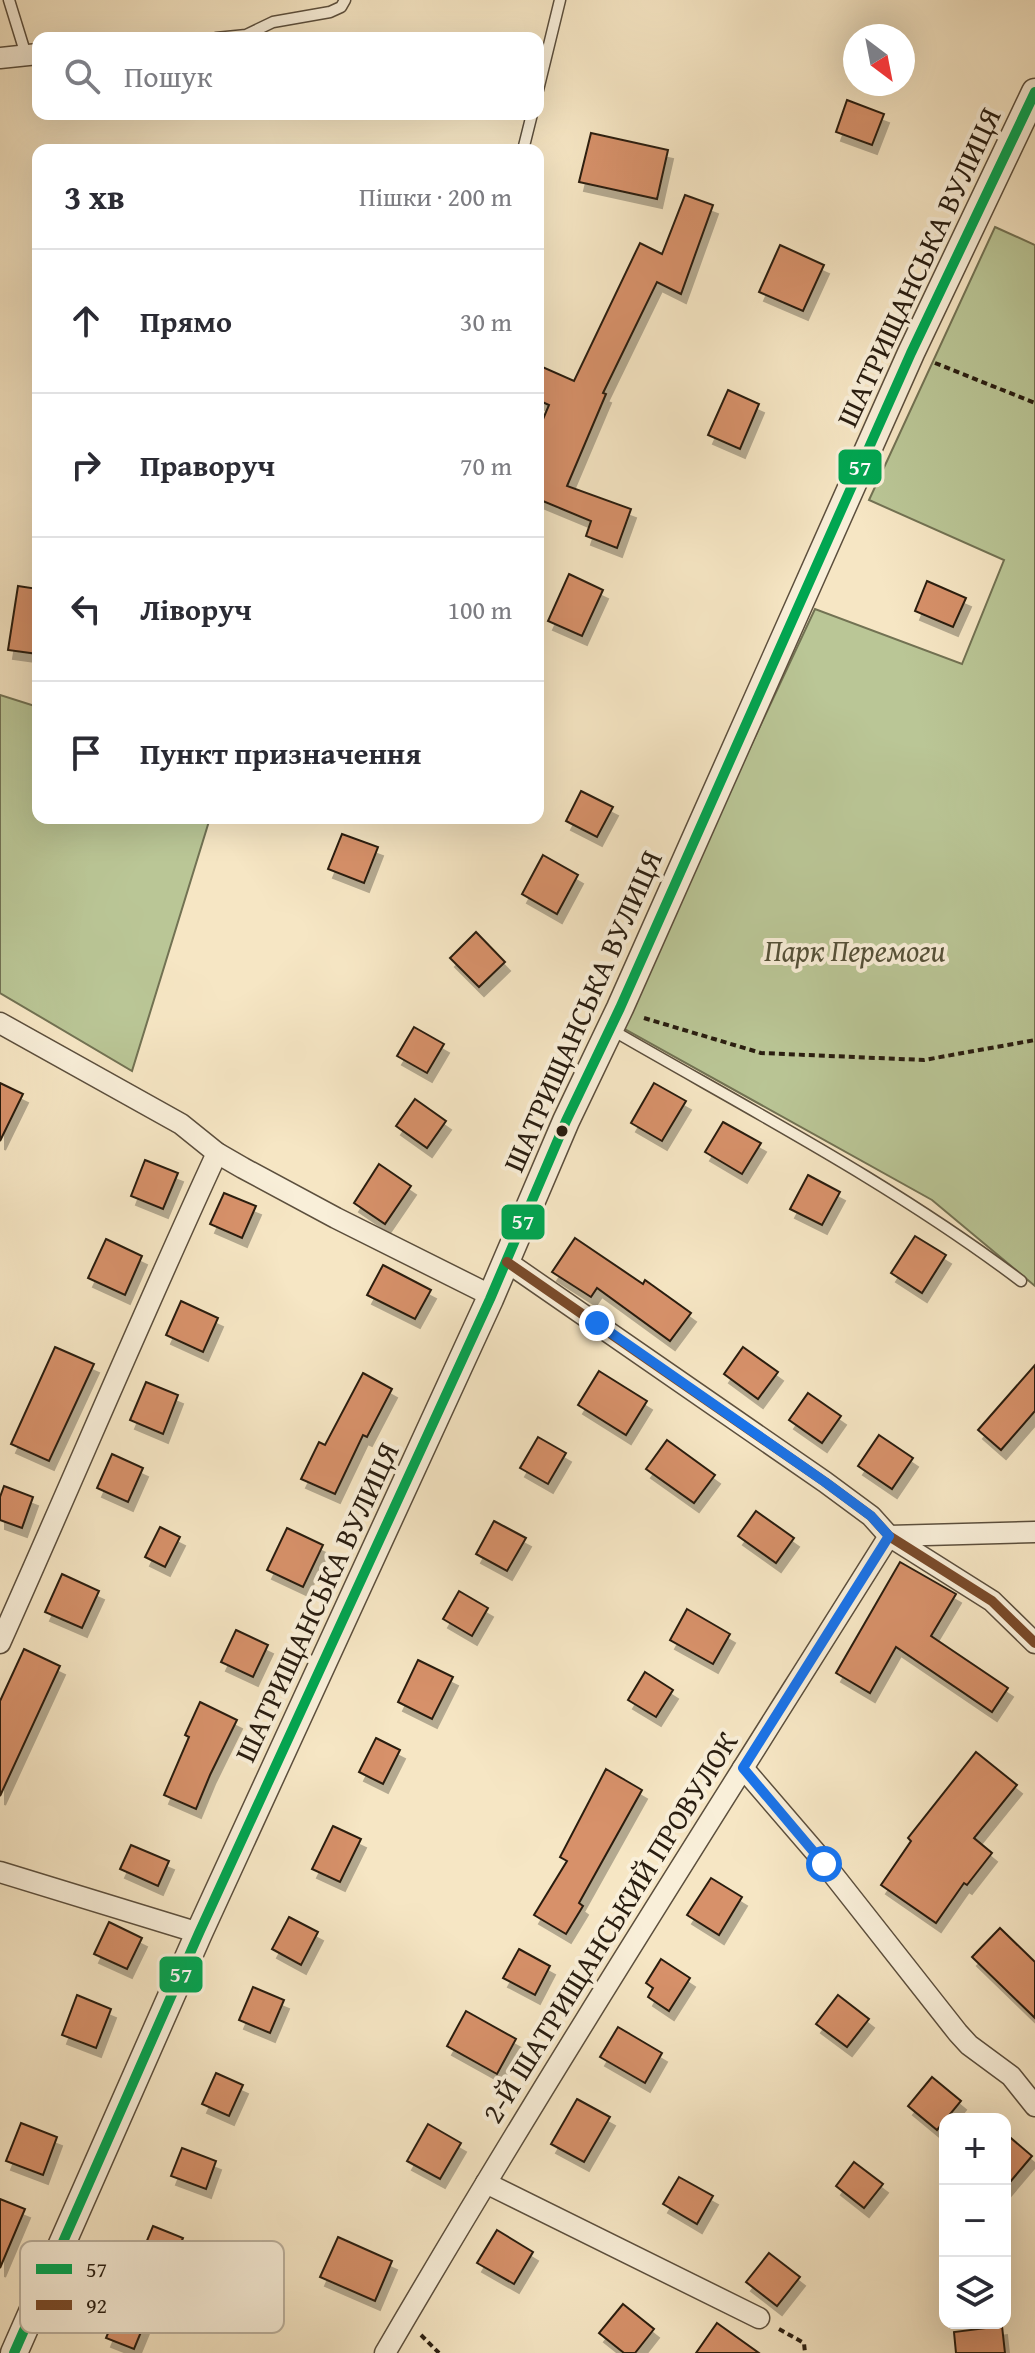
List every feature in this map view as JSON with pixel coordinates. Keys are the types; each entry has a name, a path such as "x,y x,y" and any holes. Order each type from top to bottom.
{"street":[{"path":"0,58 32,55"},
{"name":"ШАТРИЩАНСЬКА ВУЛИЦЯ","path":"63,2241 199,1933 492,1296 566,1121 615,1018 911,353 1035,92"},
{"path":"0,1023 181,1124 217,1153 336,1218 492,1296"},
{"path":"0,1643 217,1153"},
{"path":"507,1262 825,1482 871,1516 889,1536 992,1601 1035,1643"},
{"path":"889,1536 1035,1532"},
{"name":"2-Й ШАТРИЩАНСЬКИЙ ПРОВУЛОК","path":"385,2353 486,2183 889,1536"},
{"path":"743,1768 817,1854 958,2033 1011,2076 1035,2106"},
{"path":"0,1872 199,1933"},
{"path":"486,2183 759,2318"},
{"name":"ШАТРИЩАНСЬКА ВУЛИЦЯ","path":"14,2353 23,2333"}],"lane":[{"path":"9,0 32,55"},
{"path":"252,32 273,22 330,12 341,7 345,0"},
{"path":"544,65 560,0"},
{"path":"524,144 530,120"},
{"path":"615,1018 944,1225 1021,1281"}],"path":[{"path":"911,353 1035,403"},
{"path":"615,1018 648,1019 761,1053 924,1060 1035,1040"},
{"path":"759,2318 804,2343 805,2353"}],"green space":[{"name":"Парк Перемоги","path":"995,227 1035,245 1035,1286 932,1200 623,1028 815,609 962,664 1004,560 869,500"},
{"path":"0,695 32,705 32,824 208,824 132,1071 0,993"}],"building":[{"path":"847,100 884,114 872,145 836,132"},
{"path":"591,133 668,150 657,199 579,182"},
{"path":"685,195 713,205 681,294 657,282 603,393 606,394 567,486 631,509 617,548 586,536 591,521 544,501 544,417 549,405 544,403 544,368 574,381 640,243 662,254"},
{"path":"780,245 824,265 803,311 759,292"},
{"path":"728,390 759,404 740,449 708,435"},
{"path":"569,574 603,590 582,636 548,621"},
{"path":"927,581 966,598 953,627 915,611"},
{"path":"18,586 32,588 32,653 8,650"},
{"path":"581,791 613,807 597,837 566,821"},
{"path":"342,834 378,847 364,883 328,869"},
{"path":"543,855 578,875 557,914 522,894"},
{"path":"476,932 505,962 479,987 450,958"},
{"path":"414,1027 444,1044 427,1073 397,1056"},
{"path":"0,1083 23,1094 0,1141"},
{"path":"654,1083 686,1101 662,1141 631,1123"},
{"path":"415,1099 446,1121 427,1148 396,1126"},
{"path":"723,1122 761,1143 742,1174 705,1152"},
{"path":"145,1160 178,1173 163,1209 131,1196"},
{"path":"379,1164 411,1186 385,1224 354,1203"},
{"path":"808,1175 840,1192 822,1225 790,1209"},
{"path":"224,1193 256,1206 242,1238 210,1224"},
{"path":"915,1236 946,1255 922,1293 891,1273"},
{"path":"575,1238 643,1284 645,1280 691,1313 670,1341 597,1288 591,1297 552,1272"},
{"path":"106,1239 142,1256 125,1295 88,1278"},
{"path":"383,1265 431,1290 415,1319 367,1295"},
{"path":"181,1301 218,1318 203,1352 166,1335"},
{"path":"55,1347 94,1364 49,1461 11,1444"},
{"path":"743,1347 778,1372 758,1399 724,1374"},
{"path":"1035,1365 1035,1411 1001,1450 978,1430"},
{"path":"599,1371 647,1401 626,1435 578,1405"},
{"path":"363,1373 392,1389 367,1437 363,1435 335,1494 301,1479 319,1442 325,1445"},
{"path":"146,1382 178,1395 163,1434 130,1420"},
{"path":"808,1393 841,1416 822,1443 789,1420"},
{"path":"879,1435 913,1458 892,1489 858,1466"},
{"path":"538,1437 566,1453 548,1484 520,1468"},
{"path":"667,1440 715,1475 694,1503 646,1469"},
{"path":"112,1454 143,1468 128,1502 97,1488"},
{"path":"4,1486 33,1497 22,1528 0,1520 0,1497"},
{"path":"756,1511 794,1538 776,1563 738,1536"},
{"path":"494,1521 526,1538 507,1571 476,1554"},
{"path":"160,1527 180,1537 165,1567 145,1557"},
{"path":"287,1528 323,1545 303,1587 267,1570"},
{"path":"900,1562 956,1594 931,1636 1008,1688 992,1712 896,1647 870,1693 836,1673"},
{"path":"62,1574 99,1591 82,1628 45,1612"},
{"path":"459,1591 488,1608 472,1636 443,1619"},
{"path":"687,1609 730,1634 713,1664 670,1640"},
{"path":"236,1630 268,1645 253,1677 221,1662"},
{"path":"24,1649 60,1666 0,1796 0,1701"},
{"path":"418,1660 453,1677 432,1719 398,1702"},
{"path":"645,1672 673,1690 656,1717 628,1700"},
{"path":"200,1702 237,1720 196,1809 164,1795"},
{"path":"376,1738 400,1750 383,1784 359,1772"},
{"path":"976,1752 1017,1785 974,1838 992,1853 967,1885 964,1883 936,1923 881,1885 911,1841 908,1838"},
{"path":"606,1769 642,1790 579,1903 583,1906 566,1934 534,1915 567,1861 560,1857"},
{"path":"333,1826 361,1839 340,1882 312,1869"},
{"path":"131,1845 169,1861 158,1886 120,1869"},
{"path":"711,1878 742,1897 719,1935 687,1915"},
{"path":"289,1917 318,1932 301,1965 272,1949"},
{"path":"109,1922 142,1938 127,1969 94,1954"},
{"path":"1000,1928 1035,1962 1035,2018 972,1957"},
{"path":"519,1949 550,1966 535,1995 503,1978"},
{"path":"661,1959 690,1978 669,2011 648,1997 653,1988 646,1983"},
{"path":"253,1987 284,2000 270,2033 239,2020"},
{"path":"77,1995 111,2009 96,2048 62,2035"},
{"path":"838,1995 869,2019 847,2047 816,2024"},
{"path":"466,2011 516,2039 497,2074 447,2046"},
{"path":"618,2027 662,2053 645,2083 600,2057"},
{"path":"216,2073 243,2085 229,2116 202,2104"},
{"path":"932,2077 961,2101 951,2113 939,2113 937,2130 908,2106"},
{"path":"577,2099 610,2117 584,2162 551,2144"},
{"path":"21,2123 57,2137 43,2175 6,2161"},
{"path":"428,2124 461,2143 440,2179 407,2161"},
{"path":"1011,2138 1032,2156 1011,2181"},
{"path":"182,2148 216,2161 206,2189 171,2176"},
{"path":"854,2162 883,2184 864,2208 836,2186"},
{"path":"679,2177 713,2196 697,2224 663,2204"},
{"path":"0,2199 25,2209 0,2268"},
{"path":"153,2226 183,2238 182,2241 147,2241"},
{"path":"497,2230 533,2252 514,2284 477,2263"},
{"path":"338,2237 392,2261 375,2301 320,2277"},
{"path":"769,2253 800,2277 777,2306 746,2282"},
{"path":"623,2304 654,2329 635,2353 624,2353 599,2333"},
{"path":"717,2323 759,2353 696,2353"},
{"path":"1002,2329 1005,2353 956,2353 954,2332"},
{"path":"108,2333 141,2333 134,2349 106,2338"}],"transit line":[{"name":"57","path":"63,2241 199,1933 490,1299 566,1121 620,1008 911,353 1035,92"},
{"name":"92","path":"507,1262 825,1482 871,1516 889,1536 992,1601 1035,1643"},
{"name":"57","path":"14,2353 23,2333"}],"route":[{"path":"597,1323 825,1482 871,1516 889,1536 743,1768 824,1864"}]}
